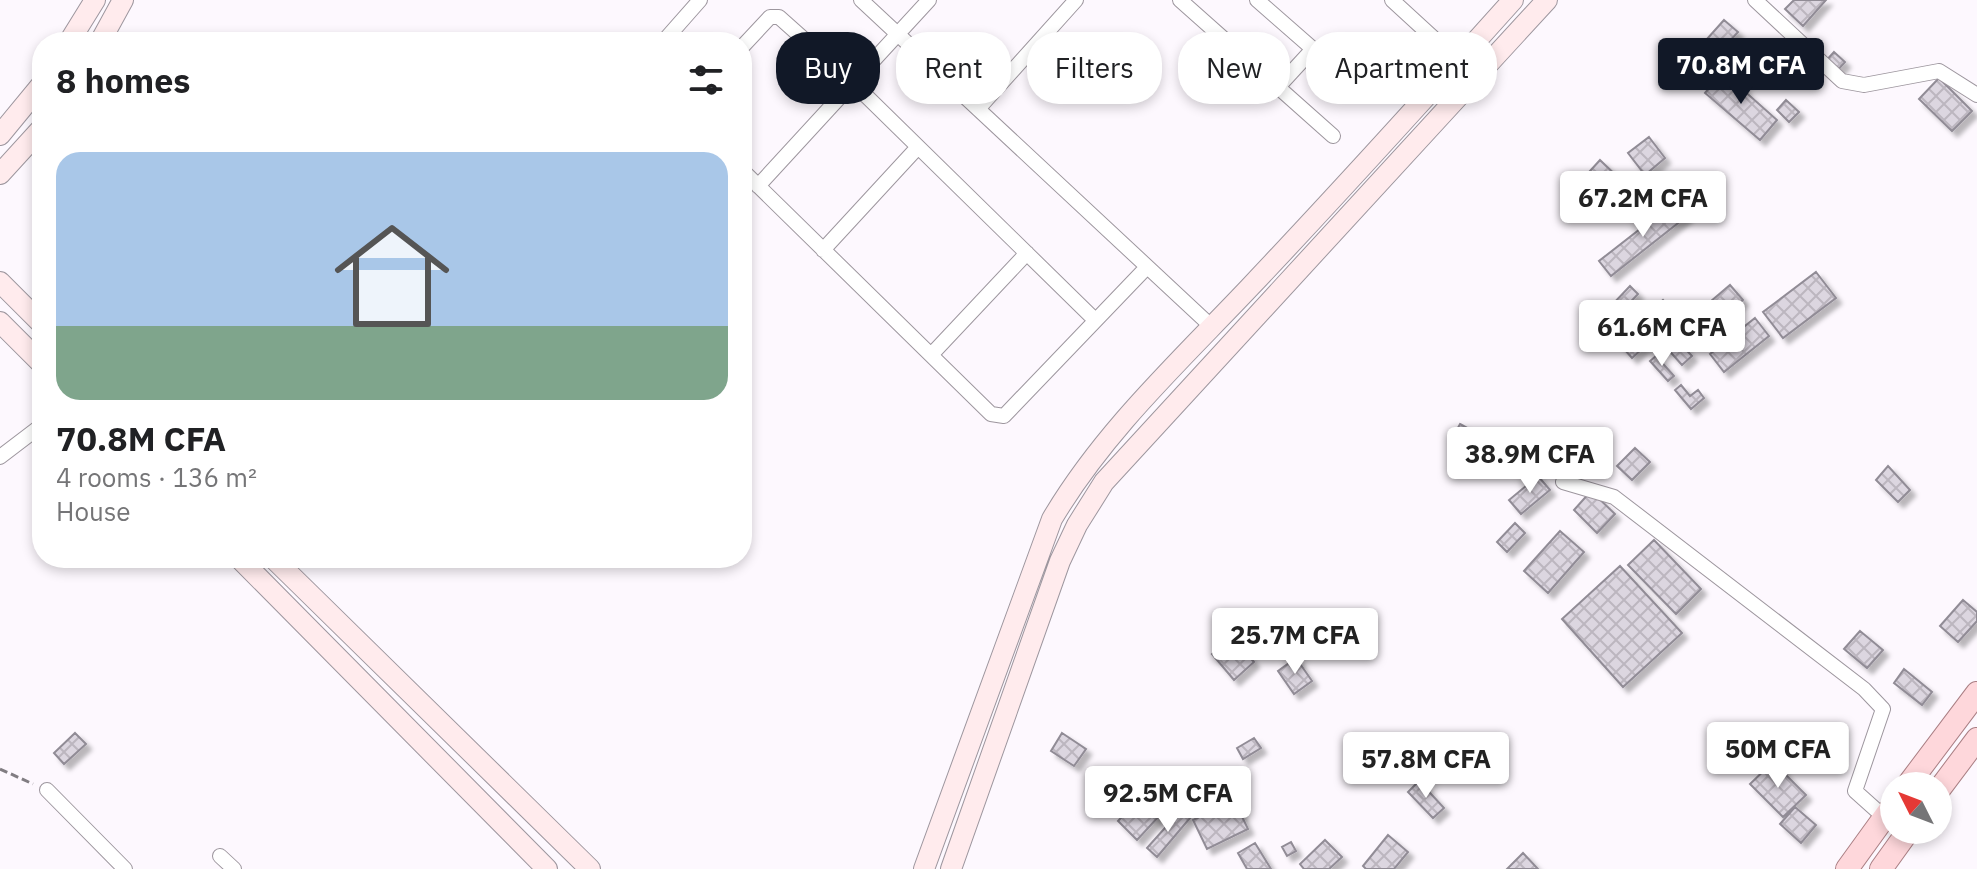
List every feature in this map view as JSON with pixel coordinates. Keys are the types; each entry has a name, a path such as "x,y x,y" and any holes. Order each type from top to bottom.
{"main road":[{"path":"1918,772 1977,693"},
{"path":"1952,772 1977,739"},
{"path":"1847,869 1880,823"},
{"path":"1881,869 1899,844"}],"street":[{"path":"75,32 95,0"},
{"path":"105,32 123,0"},
{"path":"672,32 700,0"},
{"path":"861,0 896,33"},
{"path":"899,32 929,0"},
{"path":"978,109 1076,0"},
{"path":"1180,0 1216,32"},
{"path":"1257,0 1313,49 1290,74"},
{"path":"1392,0 1427,32"},
{"path":"1484,32 1513,0"},
{"path":"1497,56 1547,0"},
{"path":"1755,0 1842,81 1864,85 1939,71 1977,95"},
{"path":"752,36 770,17 779,17 796,32"},
{"path":"880,53 896,35"},
{"path":"0,135 32,96"},
{"path":"1290,98 1333,136"},
{"path":"758,186 834,104"},
{"path":"874,104 1095,320"},
{"path":"973,104 1212,327"},
{"path":"924,869 1052,519 1072,484 1124,419 1418,104"},
{"path":"951,869 1060,561 1077,525 1104,482 1453,104"},
{"path":"0,174 32,139"},
{"path":"823,250 918,147"},
{"path":"752,180 991,414 1004,416 1147,267"},
{"path":"931,355 1027,253"},
{"path":"0,282 32,314"},
{"path":"0,322 32,354"},
{"path":"0,457 32,433"},
{"path":"1563,482 1614,497 1864,689 1883,709 1855,791 1880,805"},
{"path":"249,568 547,869"},
{"path":"283,568 590,869"},
{"path":"47,790 125,869"},
{"path":"220,856 234,869"}],"path":[{"path":"0,769 47,790"}],"building":[{"path":"1794,0 1826,0 1803,26 1785,9"},
{"path":"1724,20 1738,32 1695,79 1682,67"},
{"path":"1746,41 1767,59 1759,68 1739,49"},
{"path":"1834,52 1845,62 1835,73 1824,63"},
{"path":"1723,72 1777,120 1760,140 1705,93"},
{"path":"1939,78 1972,111 1952,131 1919,99"},
{"path":"1786,100 1799,112 1789,122 1777,110"},
{"path":"1649,137 1665,158 1645,175 1628,153"},
{"path":"1600,160 1621,180 1592,213 1570,193"},
{"path":"1676,201 1687,216 1611,276 1599,261"},
{"path":"1816,272 1836,298 1783,338 1763,312"},
{"path":"1730,285 1743,300 1698,339 1684,324"},
{"path":"1630,286 1638,294 1620,313 1612,305"},
{"path":"1663,300 1678,316 1632,358 1618,342"},
{"path":"1755,318 1769,336 1724,372 1710,354"},
{"path":"1674,337 1692,356 1682,365 1665,346"},
{"path":"1656,356 1674,376 1668,381 1650,361"},
{"path":"1681,385 1690,396 1698,390 1704,398 1691,409 1675,390"},
{"path":"1460,424 1498,445 1488,463 1450,442"},
{"path":"1635,448 1650,462 1632,480 1617,466"},
{"path":"1888,466 1910,490 1898,502 1876,480"},
{"path":"1538,476 1550,490 1521,514 1509,500"},
{"path":"1591,491 1615,514 1597,533 1574,510"},
{"path":"1515,523 1525,533 1507,552 1497,542"},
{"path":"1560,531 1584,552 1548,593 1524,571"},
{"path":"1654,540 1701,589 1676,614 1628,565"},
{"path":"1620,566 1682,633 1623,687 1562,619"},
{"path":"1963,600 1977,612 1977,621 1958,642 1940,626"},
{"path":"1860,631 1883,650 1867,668 1844,649"},
{"path":"1233,636 1254,662 1234,680 1212,654"},
{"path":"1296,658 1312,681 1294,694 1278,671"},
{"path":"1904,669 1932,692 1922,705 1894,683"},
{"path":"75,733 86,744 64,764 54,753"},
{"path":"1062,733 1086,749 1074,766 1051,751"},
{"path":"1254,738 1261,748 1243,759 1237,748"},
{"path":"1773,762 1806,795 1783,817 1750,784"},
{"path":"1419,781 1444,808 1433,818 1408,792"},
{"path":"1154,782 1173,801 1137,840 1118,821"},
{"path":"1228,787 1234,798 1222,805 1216,794"},
{"path":"1234,800 1248,829 1207,849 1193,820"},
{"path":"1795,807 1816,825 1801,843 1780,824"},
{"path":"1181,810 1190,818 1157,857 1147,848"},
{"path":"1388,835 1408,852 1394,869 1366,869 1363,866"},
{"path":"1325,840 1342,857 1329,869 1304,869 1300,864"},
{"path":"1291,842 1296,851 1287,856 1282,847"},
{"path":"1255,843 1271,869 1247,869 1238,853"},
{"path":"1523,853 1538,869 1507,869"}]}
